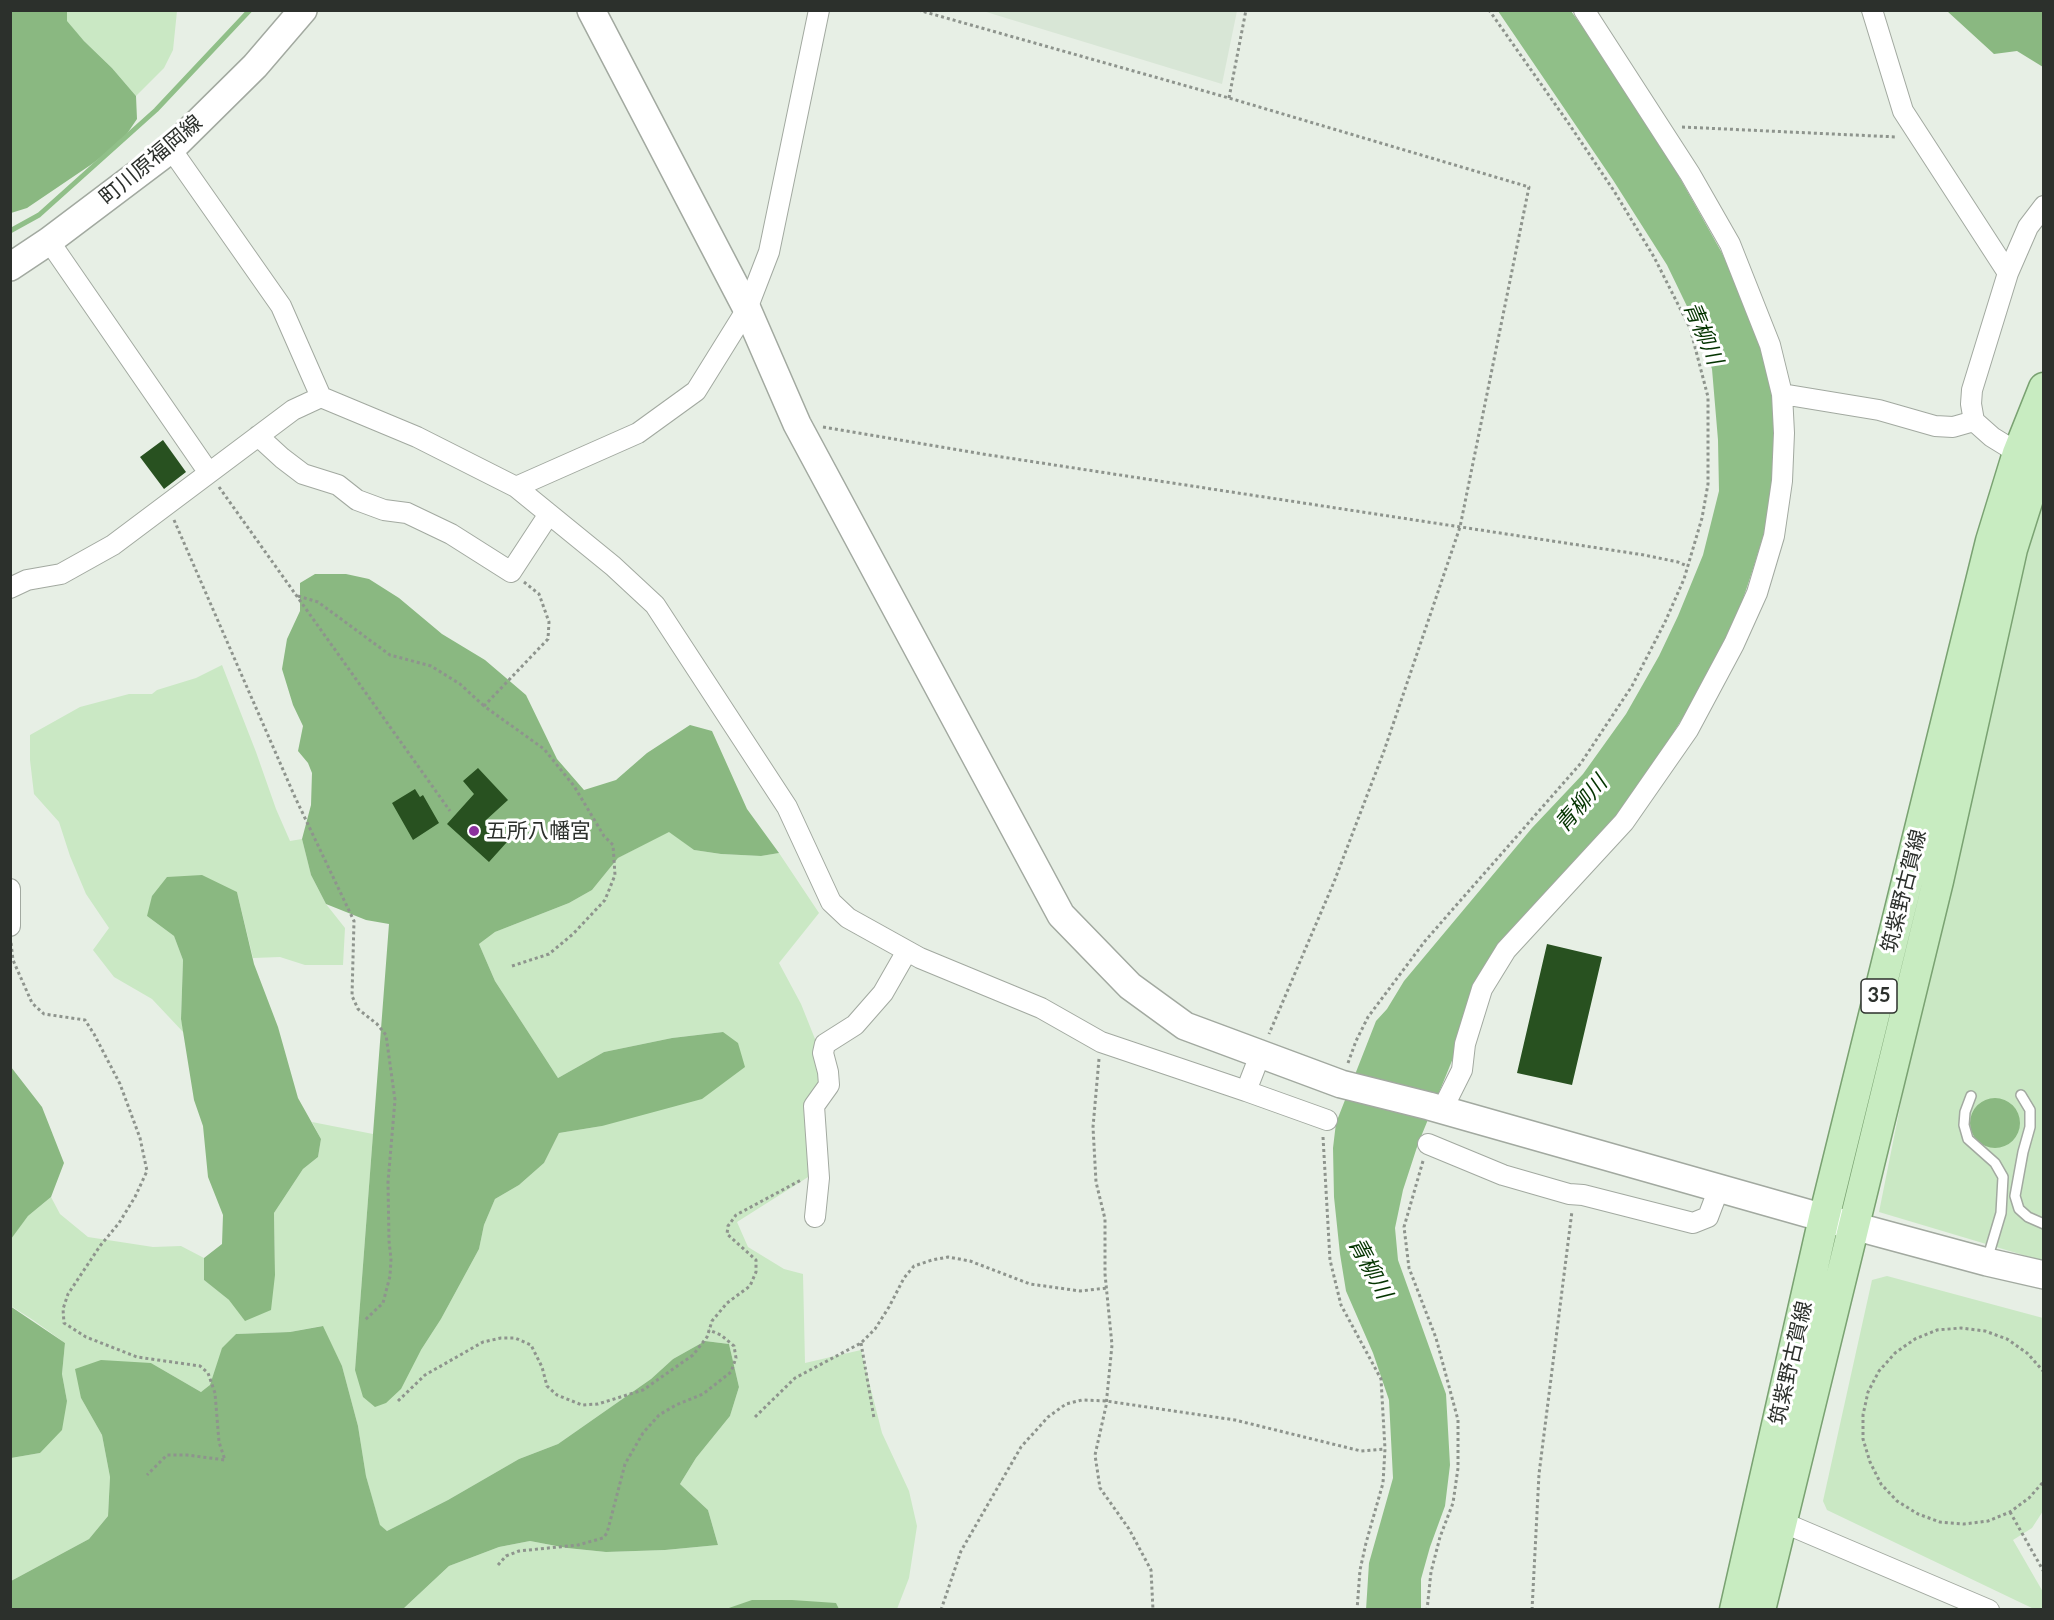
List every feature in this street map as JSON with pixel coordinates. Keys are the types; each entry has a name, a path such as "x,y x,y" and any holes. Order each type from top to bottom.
{"main road":[{"name":"筑紫野古賀線","path":"1760,1610 1938,881 2012,549 2043,388"},
{"name":"筑紫野古賀線","path":"1735,1610 1824,1218 1991,541 2031,451"}],"street":[{"name":"町川原福岡線","path":"10,267 49,241 171,149 255,66 303,10"},
{"path":"591,10 747,309 797,424 1061,915 1130,986 1185,1026 1348,1086 1435,1108 1853,1226 2043,1275"},
{"path":"516,487 639,433 696,390 747,309 769,252 819,10"},
{"path":"1435,1108 1462,1070 1465,1044 1482,989 1506,950 1624,822 1688,730 1734,644 1757,593 1774,536 1782,481 1784,433 1782,394 1770,345 1730,244 1690,174 1584,10"},
{"path":"1872,10 1903,111 2008,273"},
{"path":"171,149 280,306 321,397 417,437 516,487 613,566 655,605 787,807 831,902 848,918 920,958 1041,1008 1101,1042 1327,1120"},
{"path":"2031,451 1992,437 1974,421 1971,404 1972,390 2008,273 2028,227 2043,206"},
{"path":"49,241 209,473"},
{"path":"1782,394 1879,410 1935,426 1953,427 1974,421"},
{"path":"10,588 27,580 61,574 113,545 293,410 321,397"},
{"path":"258,436 282,459 303,474 338,485 357,500 384,510 407,513 452,534 511,572 549,514"},
{"path":"10,889 10,926"},
{"path":"815,1217 818,1171 814,1106 829,1085 823,1053 825,1044 855,1025 883,993 907,951"},
{"path":"1246,1091 1260,1055"},
{"path":"1428,1144 1503,1175 1574,1195 1693,1223 1708,1217 1719,1188"},
{"path":"1782,1522 1989,1610"}],"lane":[{"path":"2021,1095 2030,1110 2030,1128 2015,1196 2019,1209 2028,1217 2043,1224"},
{"path":"1971,1096 1965,1112 1964,1125 1968,1139 1995,1162 2003,1177 2001,1213 1987,1262"}],"path":[{"path":"918,10 1229,98 1529,188 1460,527 1380,762 1334,882 1260,1055"},
{"path":"1229,98 1246,10"},
{"path":"1348,1086 1356,1041 1368,1017 1425,941 1581,763 1632,686 1665,622 1683,579 1702,518 1708,484 1708,397 1690,328 1654,257 1614,191 1490,10"},
{"path":"1659,126 1900,137 1912,125"},
{"path":"797,424 1644,555 1687,566"},
{"path":"209,473 450,811"},
{"path":"167,505 294,795 354,921 352,996 358,1009 377,1024 386,1035 395,1100 388,1182 390,1276 383,1303 365,1320"},
{"path":"484,706 548,639 549,622 539,594 511,572"},
{"path":"296,595 318,602 390,655 431,666 460,684 484,706 544,749 574,786 604,836 613,845 615,875 605,900 573,934 549,954 512,966"},
{"path":"10,939 13,960 32,1003 44,1014 85,1020 94,1034 120,1084 140,1138 147,1171 119,1223 100,1246 68,1294 63,1309 64,1323 86,1336 137,1357 200,1366 208,1373 215,1393 219,1442 225,1460 167,1455 147,1475"},
{"path":"1101,1042 1093,1127 1096,1182 1104,1219 1112,1345 1106,1401 1095,1455 1100,1488 1129,1529 1151,1570 1153,1610"},
{"path":"1327,1120 1323,1133 1330,1260 1341,1305 1381,1379 1385,1449 1383,1483 1360,1570 1356,1610"},
{"path":"1427,1609 1431,1572 1440,1537 1453,1503 1458,1468 1458,1420 1436,1338 1409,1268 1404,1227 1428,1144"},
{"path":"398,1401 425,1375 483,1342 501,1338 515,1338 531,1345 542,1367 547,1386 557,1395 582,1405 598,1404 643,1390 693,1355 707,1337 712,1321 728,1303 750,1286 756,1272 756,1260 727,1234 728,1226 736,1215 818,1171"},
{"path":"1532,1610 1539,1474 1574,1195"},
{"path":"755,1418 795,1378 861,1343 875,1329 904,1278 915,1266 948,1257 970,1261 1030,1284 1080,1290 1107,1288"},
{"path":"2043,1372 2027,1353 2007,1339 1985,1330 1961,1328 1937,1330 1915,1339 1895,1353 1879,1371 1868,1392 1863,1415 1863,1439 1870,1462 1881,1484 1897,1501 1917,1514 1940,1522 1964,1524 1988,1521 2010,1512 2029,1498 2043,1481"},
{"path":"498,1565 506,1556 519,1551 578,1545 603,1538 607,1533 625,1464 644,1433 659,1415 676,1405 704,1394 731,1372 736,1358 734,1346 721,1335 709,1330"},
{"path":"861,1343 874,1418"},
{"path":"940,1610 961,1551 1021,1447 1048,1417 1066,1404 1082,1400 1106,1401 1235,1420 1361,1450 1385,1449"},
{"path":"2010,1512 2043,1572"}],"shaded area":[{"path":"1237,10 1222,84 983,11"},
{"path":"10,11 67,11 67,21 136,96 137,119 122,141 92,164 27,208 11,213"},
{"path":"67,11 177,11 173,50 164,68 136,96 66,21"},
{"path":"1947,11 2043,11 2043,67 2017,51 1994,54"},
{"path":"2043,482 2043,1261 1879,1212 1948,868"},
{"path":"315,574 346,574 369,579 399,598 442,634 485,660 526,695 557,759 584,790 616,780 647,753 690,725 712,731 747,809 779,853 761,856 694,850 669,832 618,858 592,890 569,903 495,932 479,944 495,981 558,1078 604,1052 672,1038 723,1032 738,1043 745,1067 702,1099 602,1126 559,1133 544,1163 519,1185 495,1199 484,1225 479,1249 401,1389 386,1403 375,1407 363,1397 355,1370 389,924 366,920 326,904 311,875 302,839 311,805 312,773 308,763 298,751 303,726 293,705 282,669 287,639 300,611 300,583"},
{"path":"222,665 290,841 302,839 311,875 326,904 345,928 343,965 305,965 280,957 253,958 237,892 147,916 174,936 183,960 181,1019 184,1033 152,999 114,977 93,950 109,928 86,894 59,822 34,794 30,735 80,707 129,694 152,694 157,690 196,678"},
{"path":"669,831 694,850 761,856 779,853 819,913 779,963 801,1004 815,1039 821,1079 816,1172 737,1222 748,1247 784,1269 803,1274 805,1363 861,1350 882,1433 909,1491 917,1526 909,1578 897,1609 403,1609 449,1566 499,1547 530,1541 606,1552 718,1545 708,1510 680,1484 696,1458 730,1416 739,1387 729,1344 705,1341 673,1359 651,1379 558,1444 519,1459 448,1500 387,1531 380,1526 366,1476 358,1426 342,1366 322,1326 290,1332 236,1334 213,1386 201,1392 151,1363 81,1398 102,1435 110,1477 108,1516 89,1539 11,1581 11,1458 40,1453 67,1401 62,1374 65,1343 11,1306 10,1239 28,1216 51,1197 60,1214 88,1237 153,1247 181,1246 204,1258 204,1280 229,1300 275,1275 274,1213 303,1169 318,1157 321,1139 312,1122 373,1134 355,1370 421,1350 441,1319 479,1249 484,1225 495,1199 519,1185 544,1163 559,1133 602,1126 723,1032 672,1038 604,1052 558,1078 495,981 479,944 495,932 569,903 592,890 618,858"},
{"path":"202,875 237,892 254,964 278,1027 298,1098 321,1139 318,1157 303,1169 274,1213 275,1275 271,1310 245,1321 229,1300 204,1280 204,1258 222,1244 223,1215 208,1177 203,1126 194,1100 181,1019 183,960 174,936 147,916 152,896 167,877"},
{"path":"11,1067 42,1107 64,1163 51,1197 28,1216 11,1239"},
{"path":"1990,1098 2000,1098 2013,1105 2020,1118 2020,1128 2013,1141 2000,1148 1990,1148 1981,1144 1974,1137 1970,1128 1970,1118 1974,1109 1981,1102"},
{"path":"1887,1276 2043,1318 2043,1511 2032,1528 2013,1540 2043,1592 2043,1609 2034,1609 1827,1510 1823,1501 1872,1280"},
{"path":"10,1306 65,1343 62,1374 67,1401 62,1430 40,1453 11,1458"},
{"path":"323,1326 342,1366 358,1426 366,1476 380,1525 387,1531 448,1500 519,1459 558,1444 651,1379 673,1359 705,1341 729,1344 739,1387 730,1416 696,1458 680,1484 708,1510 718,1545 606,1552 530,1541 499,1547 449,1566 403,1609 11,1609 11,1581 89,1539 108,1516 110,1477 102,1435 81,1398 75,1369 101,1360 151,1363 201,1392 210,1385 222,1348 236,1334 290,1332"},
{"path":"752,1600 836,1603 839,1609 726,1609"}],"water":[{"name":"青柳川","path":"1498,11 1571,11 1611,66 1676,171 1722,253 1746,305 1764,356 1776,413 1775,469 1764,533 1753,569 1739,611 1709,676 1643,781 1611,823 1544,900 1458,1046 1418,1144 1403,1190 1395,1228 1398,1260 1446,1394 1450,1465 1445,1506 1421,1579 1421,1609 1366,1610 1369,1563 1393,1478 1389,1400 1373,1353 1346,1291 1334,1197 1333,1148 1336,1123 1376,1021 1387,1009 1404,981 1532,828 1583,774 1626,714 1659,656 1678,616 1703,555 1719,491 1718,440 1712,369 1697,327 1667,265 1613,180"}],"building":[{"path":"163,440 186,472 164,489 140,457"},
{"path":"478,768 508,800 485,821 507,842 489,862 447,824 474,794 463,781"},
{"path":"415,789 420,797 423,795 439,823 413,840 392,803"},
{"path":"1547,944 1602,957 1572,1085 1517,1073"}],"waterway":[{"path":"10,231 39,215 156,110 250,10"}],"place":[{"name":"五所八幡宮","path":"474,831"}]}
